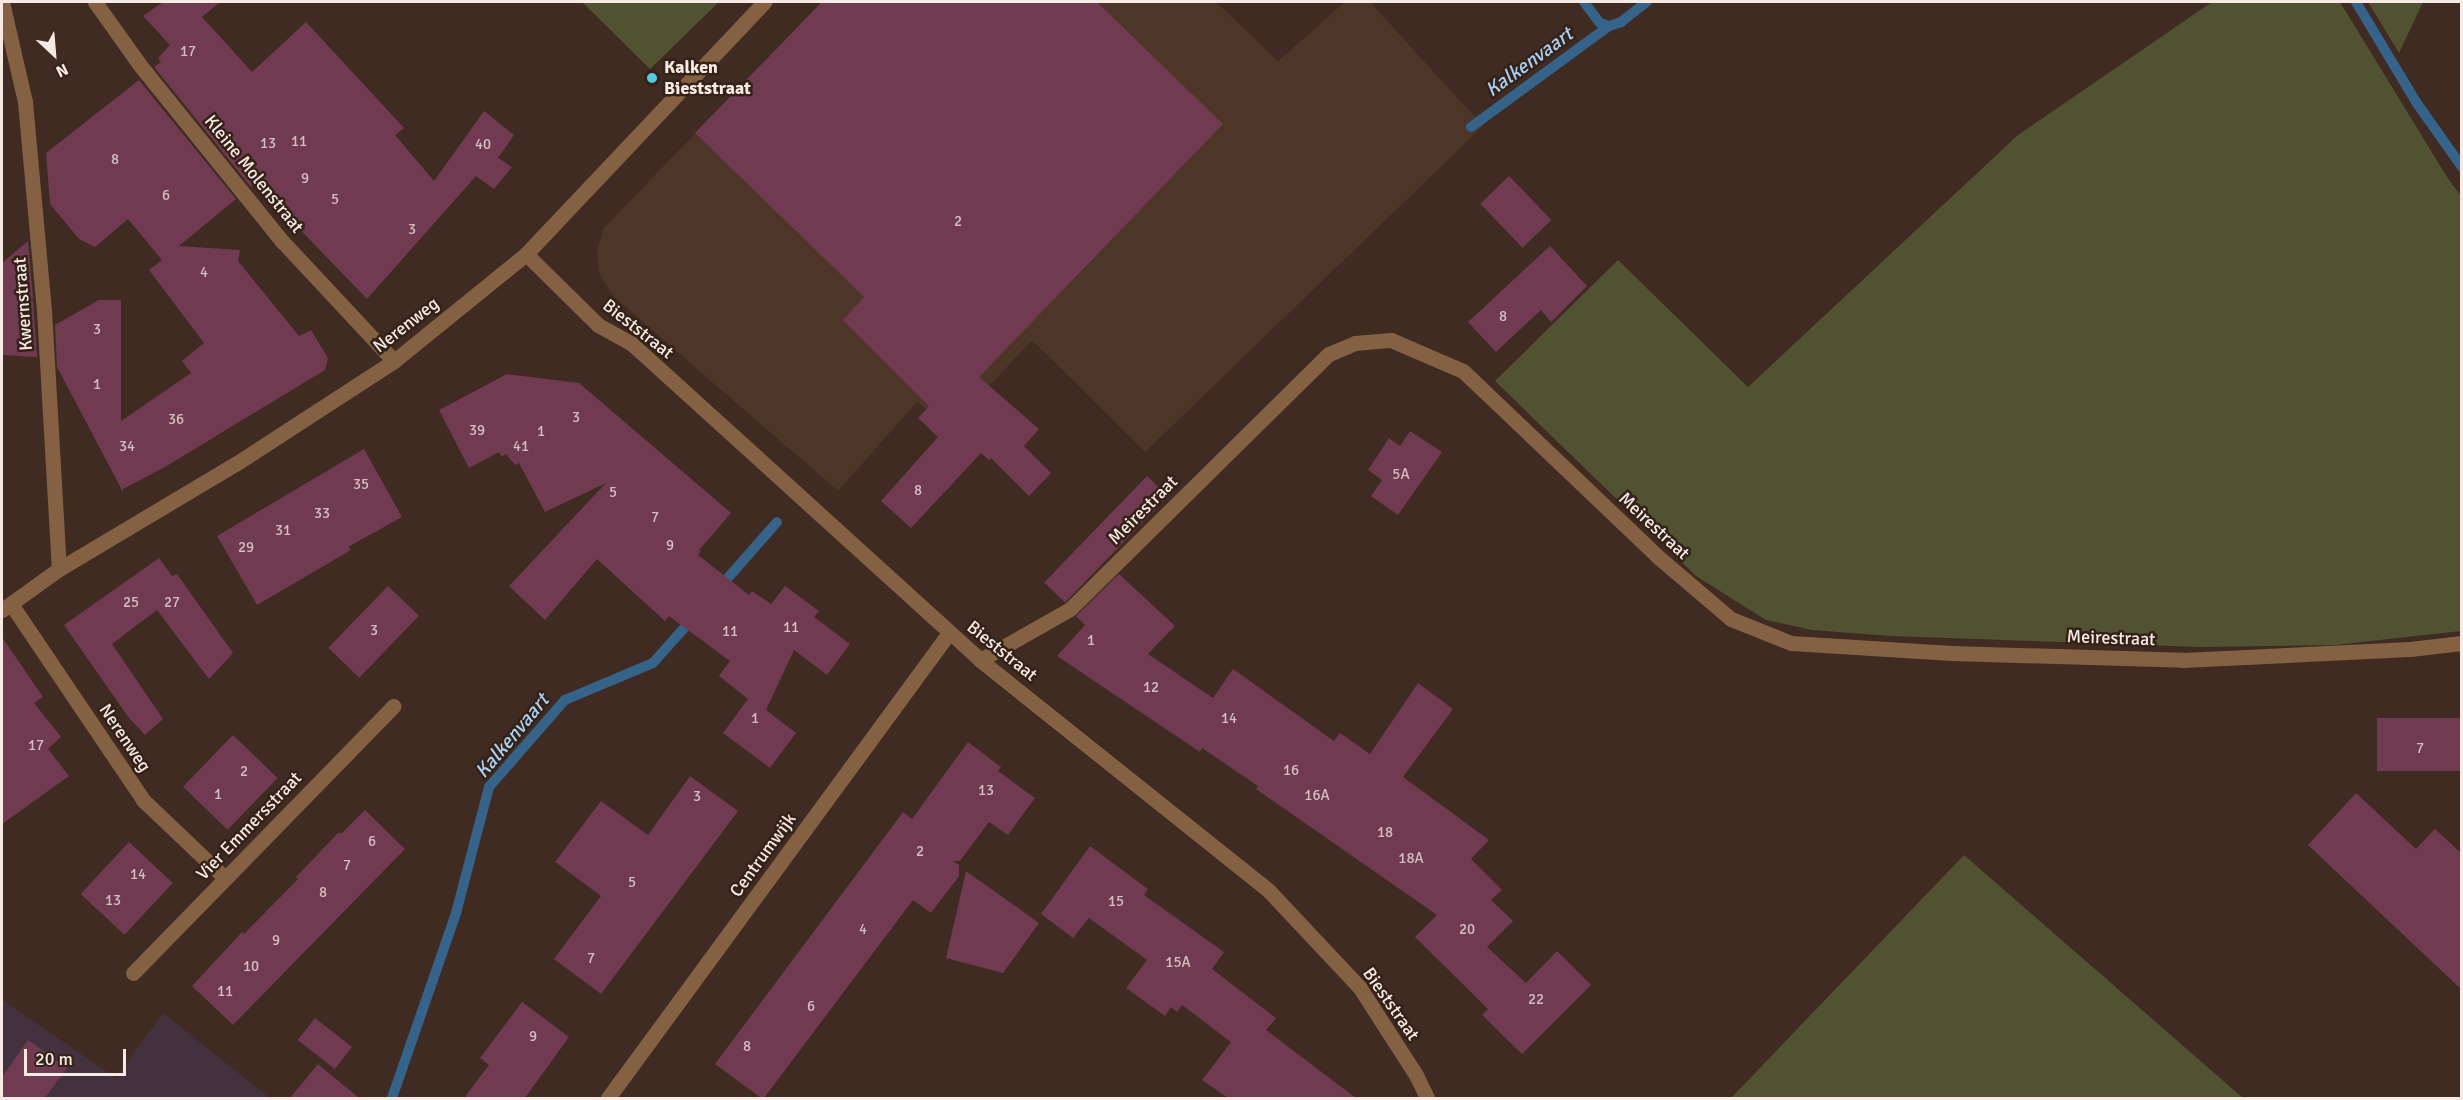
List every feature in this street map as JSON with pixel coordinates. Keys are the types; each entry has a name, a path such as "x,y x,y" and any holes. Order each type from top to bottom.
{"street":[{"name":"Kwernstraat","path":"2,2 25,102 44,310 59,569"},
{"name":"Kleine Molenstraat","path":"95,2 139,64 282,241 394,361"},
{"name":"Nerenweg","path":"225,878 143,800 6,607 59,569 237,463 394,361 526,254 764,2"},
{"name":"Bieststraat","path":"526,254 598,325 632,344 980,660 1269,891 1360,988 1416,1075 1427,1098"},
{"name":"Meirestraat","path":"980,660 1070,609 1329,354 1354,342 1391,340 1463,371 1657,556 1731,619 1791,643 1952,653 2183,660 2410,649 2462,643"},
{"name":"Centrumwijk","path":"608,1098 949,633"},
{"name":"Vier Emmersstraat","path":"133,973 394,706"}],"shaded area":[{"path":"821,2 1216,2 1278,61 1345,2 1370,2 1483,126 1145,452 1032,340 950,428 917,402 838,491 614,297 599,273 597,250 604,228"},
{"path":"2,1000 116,1078 163,1013 270,1098 2,1098"}],"green space":[{"path":"582,2 719,2 650,69"},
{"path":"2212,2 2340,2 2447,177 2461,196 2461,631 2335,645 2200,647 1890,636 1812,630 1766,620 1696,576 1495,381 1618,260 1748,387 2018,135"},
{"path":"2368,2 2423,2 2399,53"},
{"path":"1964,855 2243,1098 1731,1098"}],"building":[{"path":"163,2 220,2 202,17 252,72 306,22 404,128 395,135 434,181 484,111 514,135 498,158 512,167 494,189 476,176 367,299 284,213 258,181 251,187 154,67 161,62 158,58 170,45 143,16"},
{"path":"822,2 1097,2 1223,124 979,377 1039,429 1024,446 1051,473 1029,496 991,458 989,460 981,453 911,528 881,501 938,437 918,418 929,406 843,320 864,297 695,133"},
{"path":"139,80 236,199 179,246 240,250 238,261 299,336 311,330 328,358 325,370 165,467 123,489 123,492 57,367 55,325 99,300 121,300 121,421 191,373 182,361 204,343 149,270 162,260 128,219 95,247 79,239 50,204 46,153"},
{"path":"1509,176 1551,220 1523,248 1480,204"},
{"path":"28,241 33,298 30,301 33,301 37,357 2,355 2,263"},
{"path":"1550,246 1587,286 1551,322 1541,310 1496,352 1468,322"},
{"path":"507,374 579,383 731,513 699,550 701,551 698,555 749,595 752,591 771,604 785,586 819,611 814,617 850,644 827,675 794,650 766,710 796,733 770,768 723,733 748,699 719,676 730,661 669,616 665,621 597,559 545,620 509,586 606,483 545,512 519,463 515,465 506,454 502,457 499,452 469,468 439,410"},
{"path":"1410,431 1442,452 1398,515 1371,496 1382,480 1368,470 1389,438 1400,446"},
{"path":"364,449 402,517 348,547 351,550 257,605 217,536"},
{"path":"1147,476 1168,496 1065,603 1044,582"},
{"path":"159,558 172,576 177,574 233,653 209,679 157,610 112,644 163,719 145,735 129,718 64,625"},
{"path":"1119,574 1175,626 1148,654 1213,698 1233,669 1334,741 1340,733 1370,754 1418,683 1453,709 1403,777 1489,840 1471,859 1502,890 1491,900 1513,921 1487,947 1526,983 1557,951 1591,985 1522,1054 1482,1015 1488,1009 1415,937 1437,915 1256,789 1258,786 1202,748 1200,752 1057,656 1085,625 1076,616"},
{"path":"388,586 419,616 359,678 328,648"},
{"path":"2,637 43,697 34,703 61,737 48,749 69,776 2,824"},
{"path":"2377,718 2462,718 2462,771 2377,771"},
{"path":"233,735 278,778 228,830 183,787"},
{"path":"968,742 1001,767 998,771 1035,798 1008,835 989,822 960,861 953,861 959,865 959,876 931,913 913,900 764,1098 761,1098 715,1064 903,812 912,819"},
{"path":"690,776 738,811 601,994 554,959 601,896 555,862 601,801 648,835"},
{"path":"2356,793 2416,849 2435,829 2462,854 2462,990 2308,845"},
{"path":"365,810 405,849 233,1025 192,986 242,932 244,934 298,879 296,877 339,832 341,834"},
{"path":"129,842 173,883 124,935 81,894"},
{"path":"1090,846 1148,889 1144,895 1224,952 1212,969 1276,1018 1266,1030 1356,1098 1228,1098 1202,1080 1231,1042 1182,1005 1177,1012 1171,1007 1165,1016 1126,988 1147,960 1089,918 1073,938 1041,914"},
{"path":"966,871 1039,923 1003,973 946,958"},
{"path":"522,1002 569,1037 525,1098 464,1098 489,1065 480,1058"},
{"path":"315,1018 352,1047 335,1069 298,1040"},
{"path":"28,1040 67,1068 45,1098 2,1098 2,1077"},
{"path":"318,1064 359,1098 290,1098"}],"waterway":[{"path":"1584,2 1600,23 1609,26"},
{"name":"Kalkenvaart","path":"1471,127 1609,26 1621,22 1647,2"},
{"path":"2356,2 2416,102 2462,167"},
{"name":"Kalkenvaart","path":"718,589 777,522"},
{"name":"Kalkenvaart","path":"392,1098 456,913 489,787 565,700 653,663 692,619"}],"place":[{"name":"Kalken Bieststraat","path":"652,78"}]}
